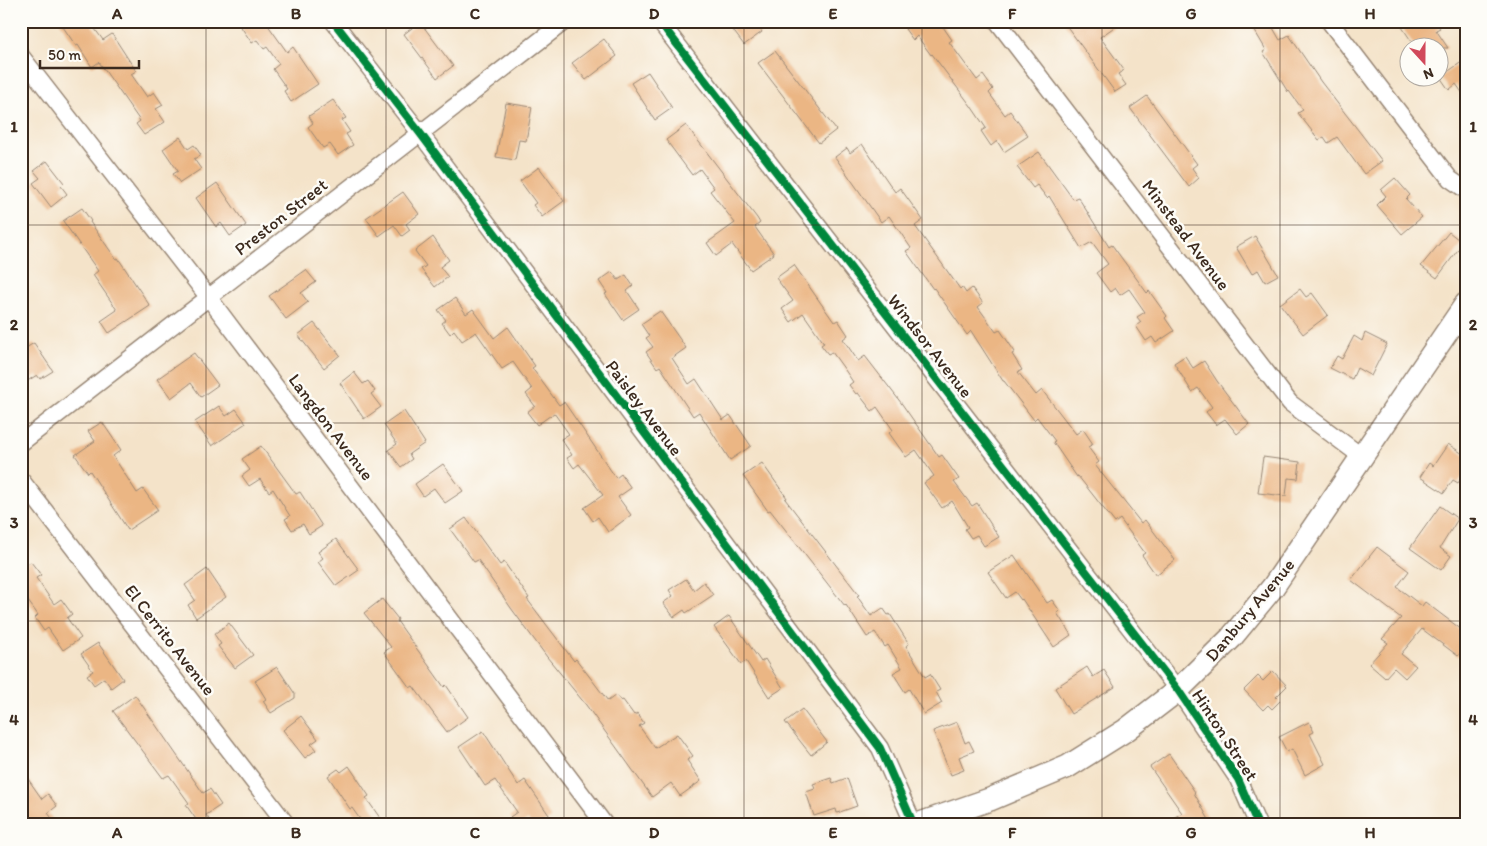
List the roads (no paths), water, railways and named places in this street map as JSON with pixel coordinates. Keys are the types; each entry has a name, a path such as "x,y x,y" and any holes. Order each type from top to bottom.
{"street":[{"name":"Paisley Avenue","path":"333,21 420,133 880,748 915,825"},
{"name":"Preston Street","path":"21,443 565,21"},
{"name":"Windsor Avenue","path":"659,21 1178,690"},
{"name":"Minstead Avenue","path":"997,21 1290,403 1361,456"},
{"path":"1329,21 1450,179 1466,190"},
{"name":"Langdon Avenue","path":"21,56 209,298 604,825"},
{"name":"Danbury Avenue","path":"915,825 991,799 1067,767 1126,730 1178,690 1231,638 1273,586 1466,304"},
{"name":"El Cerrito Avenue","path":"21,480 287,825"},
{"name":"Hinton Street","path":"1178,690 1238,779 1258,825"}]}
